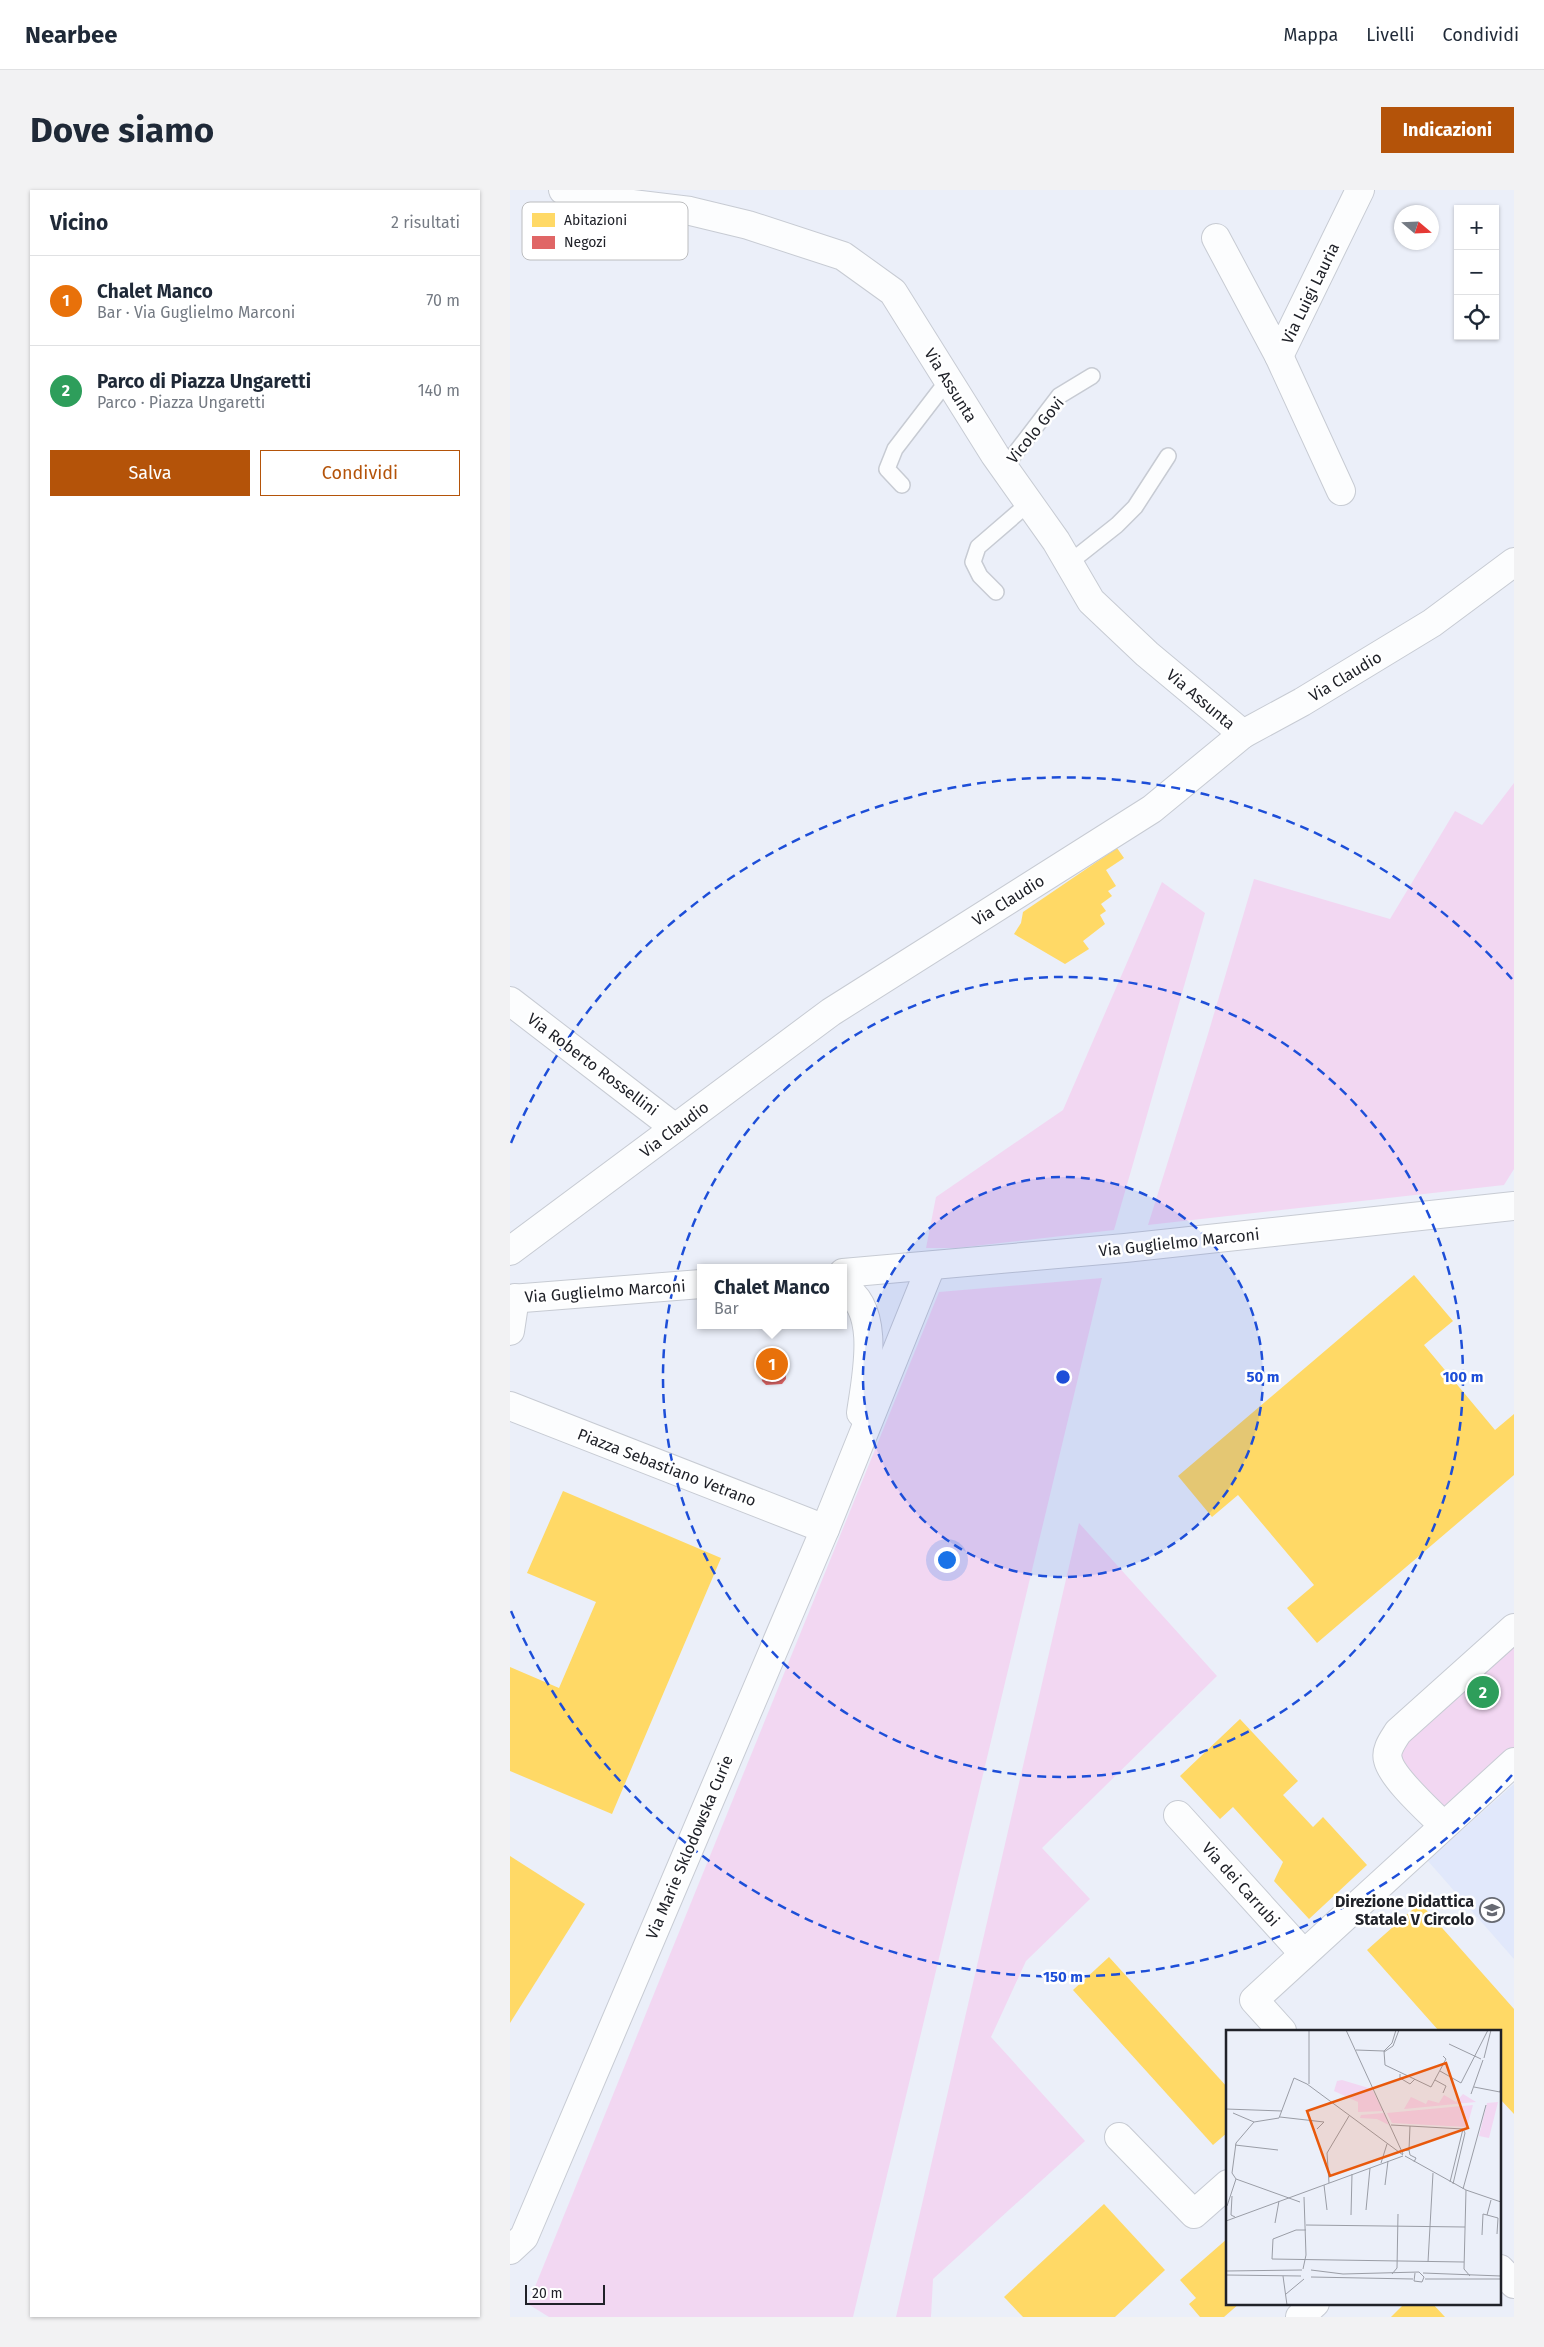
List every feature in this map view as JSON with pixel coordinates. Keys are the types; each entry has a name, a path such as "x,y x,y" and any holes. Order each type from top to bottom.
{"street":[{"name":"Via Assunta","path":"563,190 592,199 616,202"},
{"name":"Via Luigi Lauria","path":"1279,356 1360,190"},
{"name":"Via Assunta","path":"688,211 738,222 843,256 893,292 1004,468 1069,563 1091,601 1147,654 1243,734"},
{"name":"Via Luigi Lauria","path":"1216,238 1279,356"},
{"path":"1279,356 1341,491"},
{"name":"Via Claudio","path":"510,1251 831,1012 1152,809 1243,734 1302,702 1432,623 1514,562"},
{"name":"Via Roberto Rossellini","path":"510,1001 675,1128"},
{"name":"Via Guglielmo Marconi","path":"847,1273 1135,1247 1514,1206"},
{"name":"Via Marie Sklodowska Curie","path":"515,2238 825,1529 931,1266"},
{"name":"Via Guglielmo Marconi","path":"513,1298 697,1284"},
{"name":"Via Marie Sklodowska Curie","path":"847,1289 855,1294 868,1326 867,1371 854,1457"},
{"path":"510,1331 513,1298"},
{"name":"Piazza Sebastiano Vetrano","path":"510,1406 825,1529"},
{"path":"1443,1825 1394,1774 1387,1759 1389,1745 1398,1732 1514,1628"},
{"path":"1281,2030 1254,2000 1514,1762"},
{"name":"Via dei Carrubi","path":"1178,1815 1304,1954"},
{"path":"1119,2137 1194,2214 1226,2186"},
{"path":"1502,2271 1514,2284"},
{"path":"1300,2317 1314,2304"}],"lane":[{"name":"Vicolo Govi","path":"1004,468 1059,396 1092,376"},
{"path":"902,485 887,469 895,449 948,380"},
{"path":"1069,563 1117,525 1135,507 1168,456"},
{"path":"996,592 980,576 973,562 978,548 1029,503"}],"shaded area":[{"path":"1514,783 1514,1169 1504,1185 1148,1225 1254,879 1390,919 1455,811 1482,825"},
{"path":"1162,882 1205,913 1114,1230 957,1248 926,1248 936,1197 1063,1110"},
{"path":"1102,1278 853,2317 549,2317 528,2304 939,1292"},
{"path":"1079,1523 1217,1676 1042,1848 1090,1899 1026,1961 991,2037 1085,2141 933,2279 931,2317 896,2317"},
{"path":"1514,1638 1514,1760 1438,1829 1389,1745"},
{"name":"Direzione Didattica Statale V Circolo","path":"1514,1784 1514,1959 1428,1861"}],"building: Abitazioni":[{"path":"1117,848 1124,858 1106,870 1116,886 1108,891 1112,896 1101,904 1106,911 1100,915 1105,924 1083,941 1089,949 1065,964 1014,934 1021,923 1023,912"},
{"path":"1414,1275 1453,1321 1424,1345 1495,1430 1514,1414 1514,1475 1317,1643 1287,1608 1314,1585 1238,1495 1212,1517 1178,1476"},
{"path":"563,1491 721,1558 612,1814 510,1771 510,1667 559,1688 596,1602 527,1573"},
{"path":"1240,1719 1298,1781 1283,1795 1313,1827 1323,1817 1367,1865 1309,1919 1274,1881 1283,1862 1233,1807 1220,1819 1180,1776"},
{"path":"510,1856 585,1904 510,2023"},
{"path":"1420,1903 1514,2009 1514,2114 1502,2101 1502,2030 1438,2030 1367,1950"},
{"path":"1109,1957 1226,2086 1226,2134 1213,2145 1073,1990"},
{"path":"1104,2204 1165,2270 1115,2317 1023,2317 1004,2297"},
{"path":"1226,2240 1226,2304 1239,2304 1224,2317 1200,2317 1189,2304 1196,2298 1180,2280"},
{"path":"1404,2304 1433,2304 1445,2317 1391,2317"}],"building: Negozi":[{"path":"779,1358 785,1363 786,1379 782,1384 766,1385 762,1381 760,1364 765,1360"}],"place":[{"name":"Chalet Manco","path":"772,1364"},
{"name":"Parco di Piazza Ungaretti","path":"1483,1692"},
{"name":"Direzione Didattica Statale V Circolo","path":"1492,1910"}]}
